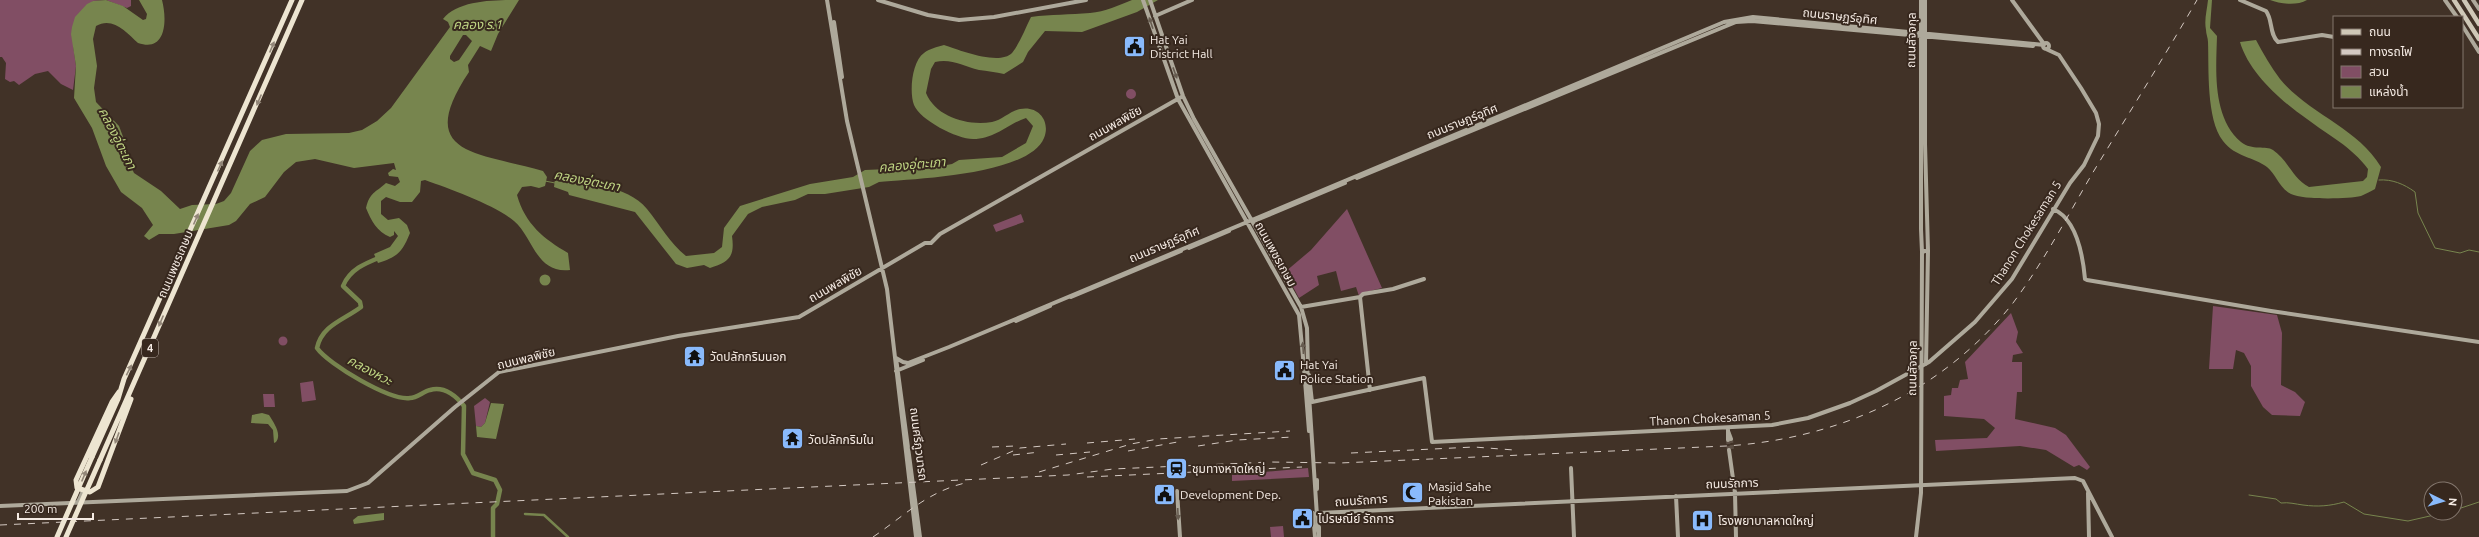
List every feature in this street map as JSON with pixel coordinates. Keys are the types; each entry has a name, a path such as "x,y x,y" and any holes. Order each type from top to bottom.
{"highway":[{"name":"ถนนเพชรเกษม","path":"57,537 292,0"},
{"name":"ถนนเพชรเกษม","path":"66,537 139,375 302,0"},
{"path":"120,391 112,402 76,480 78,488 83,491 94,491 98,487 139,375"}],"main road":[{"path":"2454,0 2479,39"},
{"path":"2464,0 2479,24"}],"street":[{"name":"ถนนศรีภูวนารถ","path":"829,0 844,97 858,170 883,268 897,369 916,537"},
{"path":"878,0 928,15 959,20 994,17 1086,0"},
{"name":"ถนนเพชรเกษม","path":"1143,0 1178,99 1249,222 1301,307 1304,328 1317,537"},
{"name":"ถนนเพชรเกษม","path":"1150,0 1183,96 1296,308 1304,328"},
{"path":"1155,16 1192,0"},
{"name":"ถนนสัจจกุล","path":"1921,0 1925,192 1928,251 1926,364"},
{"name":"ถนนสัจจกุล","path":"1916,537 1921,493 1922,34 1925,0"},
{"name":"Thanon Chokesaman 5","path":"1370,390 1424,378 1432,442 1728,430 1772,425 1808,418 1876,392 1926,364 1975,322 2012,279 2053,210 2095,146 2099,130 2096,113 2063,62 2054,51 2045,45 2012,0"},
{"path":"2240,0 2266,11 2274,38 2278,42 2322,35 2333,37"},
{"path":"2445,0 2456,16"},
{"path":"2473,0 2479,10"},
{"name":"ถนนราษฏร์อุทิศ","path":"897,369 1487,123 1677,47 1680,42 1736,22 1752,21 1808,24 2045,45"},
{"path":"2463,27 2479,52"},
{"name":"ถนนพลพิชัย","path":"0,506 297,494 356,490 368,483 455,407 499,372 678,336 799,317 925,243 931,243 940,234 1183,96"},
{"name":"ถนนราษฏร์อุทิศ","path":"1325,190 1343,184 1359,176"},
{"name":"ถนนสัจจกุล","path":"1921,200 1925,192"},
{"path":"2053,210 2062,213 2073,230 2084,266 2085,279 2087,280 2271,311 2479,342"},
{"path":"1922,252 1928,251"},
{"path":"1301,307 1360,297 1363,294 1393,289 1424,279"},
{"path":"1306,366 1312,402 1370,390 1360,297"},
{"path":"895,356 903,362 910,363"},
{"path":"900,379 902,372 910,363"},
{"name":"ถนนศรีภูวนารถ","path":"897,369 900,379 920,537"},
{"path":"1728,430 1730,439"},
{"path":"1731,449 1735,493 1736,537"},
{"path":"1571,468 1574,537"},
{"name":"ถนนรัถการ","path":"1318,512 2075,478 2081,479 2112,537"},
{"path":"1317,480 1317,537"},
{"path":"78,502 83,491"},
{"path":"1177,491 1180,537"},
{"path":"2088,493 2089,537"},
{"path":"1676,496 1678,537"},
{"path":"1313,513 1317,537"}],"green space":[{"path":"0,0 106,0 93,1 73,45 76,66 73,90 61,84 48,71 35,74 19,85 14,81 10,82 5,79 6,63 2,57 0,57"},
{"path":"106,0 131,0 131,6 127,8"},
{"path":"1131,89 1136,94 1131,99 1126,94"},
{"path":"1347,209 1382,288 1362,293 1359,296 1356,287 1341,291 1336,271 1317,276 1319,285 1299,298 1285,272 1311,250"},
{"path":"1021,214 1024,222 996,232 993,225"},
{"path":"2213,306 2277,315 2282,333 2281,385 2295,392 2305,402 2300,416 2272,415 2263,407 2251,386 2251,366 2244,353 2236,350 2233,369 2209,369"},
{"path":"2011,313 2018,332 2016,342 2023,353 2013,355 2012,362 2022,362 2022,392 2017,392 2015,419 2055,428 2066,435 2090,467 2087,470 2079,465 2074,467 2046,450 2020,446 1936,451 1935,440 1987,438 1995,428 1984,419 1944,416 1944,396 1951,395 1952,388 1958,388 1960,380 1968,379 1965,362"},
{"path":"283,336 288,341 283,346 278,341"},
{"path":"313,381 316,400 302,402 300,383"},
{"path":"263,394 274,394 275,407 264,407"},
{"path":"485,398 490,402 485,423 481,427 476,426 474,406"},
{"path":"1308,468 1309,477 1232,481 1232,475"},
{"path":"1283,526 1284,537 1271,537 1270,527"}],"water":[{"path":"106,0 123,6 143,20 146,19 147,14 139,0 162,0 164,8 163,32 160,39 155,43 148,45 138,43 114,24 102,23 96,26 93,39 97,66 94,88 96,102 119,126 125,142 126,156 134,173 161,191 180,209 192,205 216,204 224,201 231,193 250,151 262,140 286,134 349,133 362,130 377,121 391,108 450,27 448,22 443,19 450,13 458,8 477,2 519,0 498,34 491,51 480,46 468,65 469,72 453,100 448,120 451,135 461,146 476,153 543,171 547,177 545,186 539,188 531,186 522,187 517,195 525,214 536,230 568,253 570,270 559,270 542,260 520,228 506,215 472,198 425,180 421,181 420,192 412,202 400,202 386,197 381,201 381,214 388,220 399,218 407,225 410,233 398,253 390,259 378,263 374,254 390,247 398,236 394,231 394,235 390,237 381,232 372,221 366,208 371,196 386,183 395,186 400,182 398,177 389,176 388,173 393,169 396,170 394,163 354,168 315,159 296,162 284,172 265,197 250,204 236,221 229,225 174,234 159,234 149,240 144,236 153,225 142,208 121,192 106,166 92,128 74,98 76,66 71,34 72,27 75,17 87,4 93,1","holes":["463,35 466,35 472,41 459,60 454,62 450,59 450,56"]},
{"path":"1132,0 1158,0 1137,12 1082,32 1045,31 1028,52 1023,62 1004,74 979,70 952,62 935,62 931,69 926,93 937,108 953,118 973,123 992,122 1020,109 1032,109 1041,116 1046,126 1044,138 1034,150 1017,160 969,173 943,177 879,182 869,187 825,194 808,194 795,200 762,207 748,214 732,236 733,243 729,258 726,261 710,268 704,265 687,268 676,264 635,212 569,195 568,192 554,187 555,179 604,186 628,194 647,209 670,240 686,256 714,253 722,247 724,228 740,206 810,184 853,177 865,170 936,167 952,164 959,160 1002,157 1026,143 1033,126 1026,118 988,137 973,139 958,136 940,128 924,117 914,105 912,93 914,70 920,57 928,50 944,45 989,58 1006,57 1015,49 1031,17 1096,12 1112,8"},
{"path":"2208,0 2212,0 2210,28 2217,36 2216,63 2220,106 2225,120 2232,132 2245,145 2273,150 2283,159 2303,184 2309,187 2363,181 2367,177 2368,169 2354,154 2287,104 2258,75 2244,53 2240,42 2256,40 2280,79 2292,91 2359,141 2371,153 2381,167 2375,189 2361,196 2346,198 2315,198 2297,196 2291,194 2283,188 2267,167 2239,154 2223,141 2214,120 2211,107 2208,40 2205,22"},
{"path":"2270,0 2307,0 2288,4"},
{"path":"543,275 547,275 549,276 549,284 543,285 540,282 540,278"},
{"path":"491,403 504,404 496,439 477,437 476,426 481,427 485,423"},
{"path":"262,413 269,415 277,428 278,439 274,443 273,430 268,424 251,423 252,415"},
{"path":"384,513 384,520 354,524 353,520 358,516"}],"waterway":[{"path":"2379,180 2389,180 2415,192 2418,213 2435,248 2460,253 2469,250 2479,252"},
{"name":"คลองอุ่ตะเภา","path":"545,181 555,183"},
{"name":"คลองหวะ","path":"381,257 359,267 346,280 343,286 360,302 361,307 329,328 320,340 317,348 323,355 346,372 389,394 410,398 428,391 440,389 453,395 461,402 464,406 463,454 473,473 495,480 500,490 497,504 493,508 493,537"},
{"path":"2249,495 2276,499 2281,503 2308,506 2324,506 2344,502 2364,514 2408,521 2423,518"},
{"path":"2463,507 2479,502"},
{"path":"525,514 544,515 568,537"}],"tunnel":[{"path":"1731,439 1732,449"},
{"path":"1728,440 1729,450"}],"railway":[{"path":"0,525 1068,475 1113,469 1270,462 1340,463 1726,446 1768,441 1808,433 1848,421 1885,405 1921,386 1954,362 1985,334 2013,303 2054,240 2197,0"},
{"path":"1039,472 1131,444 1158,439 1290,431"},
{"path":"1198,446 1237,440 1293,437"},
{"path":"1087,443 1135,439"},
{"path":"1128,451 1183,441"},
{"path":"981,465 1020,448 1066,444"},
{"path":"992,447 1015,446"},
{"path":"1351,453 1474,447 1514,450"},
{"path":"1013,455 1040,452"},
{"path":"1056,455 1090,452"},
{"path":"1087,477 1302,467"},
{"path":"873,537 927,499 939,492 965,483"}],"place":[{"name":"Hat Yai District Hall","path":"1135,46"},
{"name":"วัดปลักกริมนอก","path":"695,356"},
{"name":"Hat Yai Police Station","path":"1284,371"},
{"name":"วัดปลักกริมใน","path":"793,439"},
{"name":"ชุมทางหาดใหญ่","path":"1176,468"},
{"name":"Masjid Sahe Pakistan","path":"1412,493"},
{"name":"Development Dep.","path":"1164,494"},
{"name":"ไปรษณีย์ รัถการ","path":"1302,518"},
{"name":"โรงพยาบาลหาดใหญ่","path":"1703,520"}],"water label":[{"name":"คลอง ร.1","path":"478,24"},
{"name":"คลองอู่ตะเภา","path":"118,138"}]}
